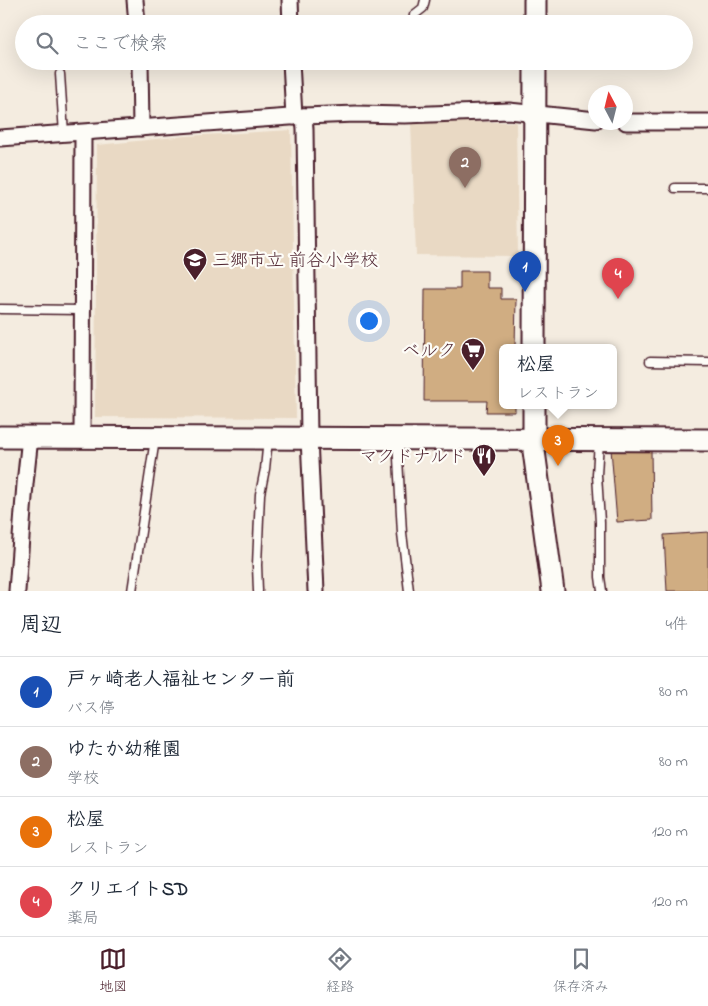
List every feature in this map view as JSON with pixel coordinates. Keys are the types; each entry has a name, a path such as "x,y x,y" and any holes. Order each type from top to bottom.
{"street":[{"path":"135,0 136,15"},
{"path":"290,0 290,15"},
{"path":"535,0 535,15"},
{"path":"140,70 141,128"},
{"path":"292,70 306,158 309,438 316,591"},
{"path":"534,344 535,70"},
{"path":"0,138 356,114 419,115 509,111 535,112 588,119"},
{"path":"633,122 708,122"},
{"path":"82,133 82,437"},
{"path":"534,409 534,451 553,591"},
{"path":"0,436 708,440"},
{"path":"17,591 30,436"}],"lane":[{"path":"414,15 423,8 425,0"},
{"path":"60,74 64,134"},
{"path":"675,188 708,188"},
{"path":"0,309 82,310"},
{"path":"650,361 708,362"},
{"path":"132,591 155,437"},
{"path":"258,591 257,565 260,494 265,470 268,437"},
{"path":"397,437 402,533 408,591"},
{"path":"600,438 597,475 602,591"}],"shaded area":[{"path":"411,122 516,122 518,256 416,255"},
{"name":"三郷市立 前谷小学校","path":"291,130 296,418 95,417 97,145 186,136"}],"building":[{"path":"460,271 487,271 487,288 501,288 501,299 516,299 515,344 499,344 499,409 515,409 515,412 486,412 487,401 424,401 425,289 460,289"},
{"path":"611,449 651,450 652,520 617,522"},
{"path":"708,532 708,591 667,591 664,535"}],"place":[{"name":"ゆたか幼稚園","path":"465,188"},
{"name":"三郷市立 前谷小学校","path":"195,281"},
{"name":"戸ヶ崎老人福祉センター前","path":"525,292"},
{"name":"クリエイトSD","path":"618,299"},
{"name":"ベルク","path":"473,371"},
{"name":"松屋","path":"558,466"},
{"name":"マクドナルド","path":"484,477"}]}
